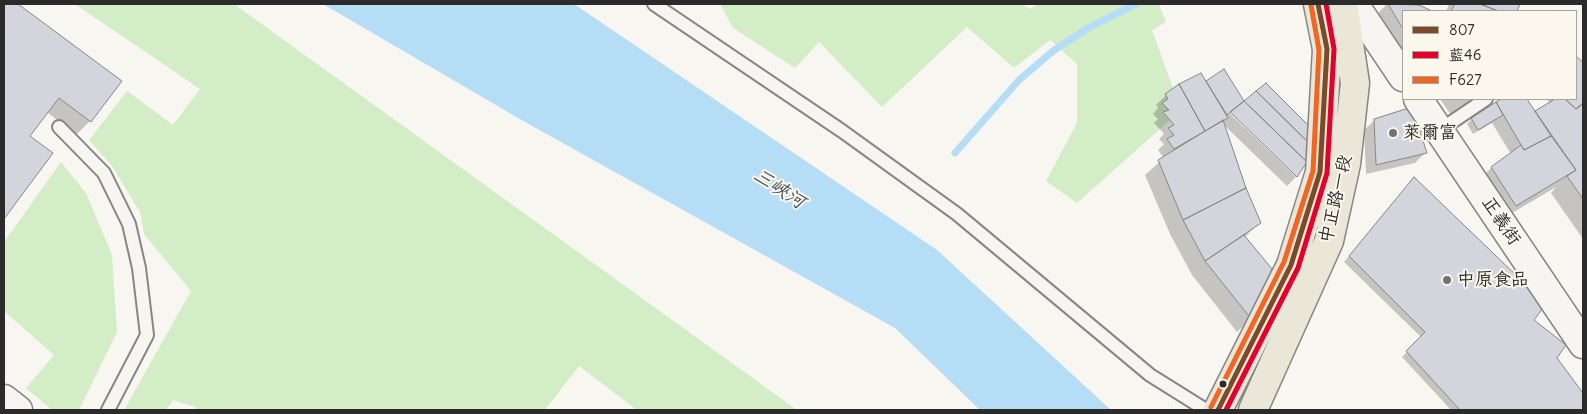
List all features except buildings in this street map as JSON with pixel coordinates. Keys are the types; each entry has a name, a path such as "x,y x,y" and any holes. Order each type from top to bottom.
{"main road":[{"name":"中正路一段","path":"1218,410 1291,265 1320,172 1327,50 1318,4"},
{"name":"中正路一段","path":"1253,410 1329,241 1346,164 1355,83 1343,4"}],"street":[{"path":"1354,4 1402,75"},
{"name":"正義街","path":"1419,100 1583,342"},
{"path":"4,400 18,410"}],"lane":[{"path":"654,4 842,131 957,214 1150,375 1206,410"},
{"path":"1440,130 1485,100"},
{"path":"58,127 104,173 129,224 139,268 147,335 108,410"}],"green space":[{"path":"75,4 234,4 797,410 637,410 579,366 545,410 197,410 195,407 173,400 166,410 124,410 191,291 144,234 140,212 112,166 89,140 127,91 173,125 200,89"},
{"path":"720,4 1022,4 1030,9 1038,4 1159,4 1166,22 1152,30 1173,88 1168,99 1162,103 1169,110 1163,113 1170,120 1077,203 1046,181 1077,123 1077,64 1050,40 1014,68 967,27 882,107 819,42 795,68 733,28"},
{"path":"61,162 86,193 112,255 117,332 79,410 52,410 26,388 54,355 4,311 4,242"}],"water":[{"name":"三峽河","path":"323,4 574,4 937,250 1111,410 980,410 895,328 525,122"}],"waterway":[{"path":"955,153 1019,80 1053,51 1088,28 1136,4"}],"transit line":[{"name":"807","path":"1218,410 1291,265 1320,172 1327,49 1318,4"},
{"name":"藍46","path":"1226,410 1298,268 1327,173 1334,49 1326,4"},
{"name":"F627","path":"1211,407 1284,262 1313,171 1319,50 1311,5"}],"place":[{"name":"萊爾富","path":"1393,133"},
{"name":"中原食品","path":"1447,280"}]}
